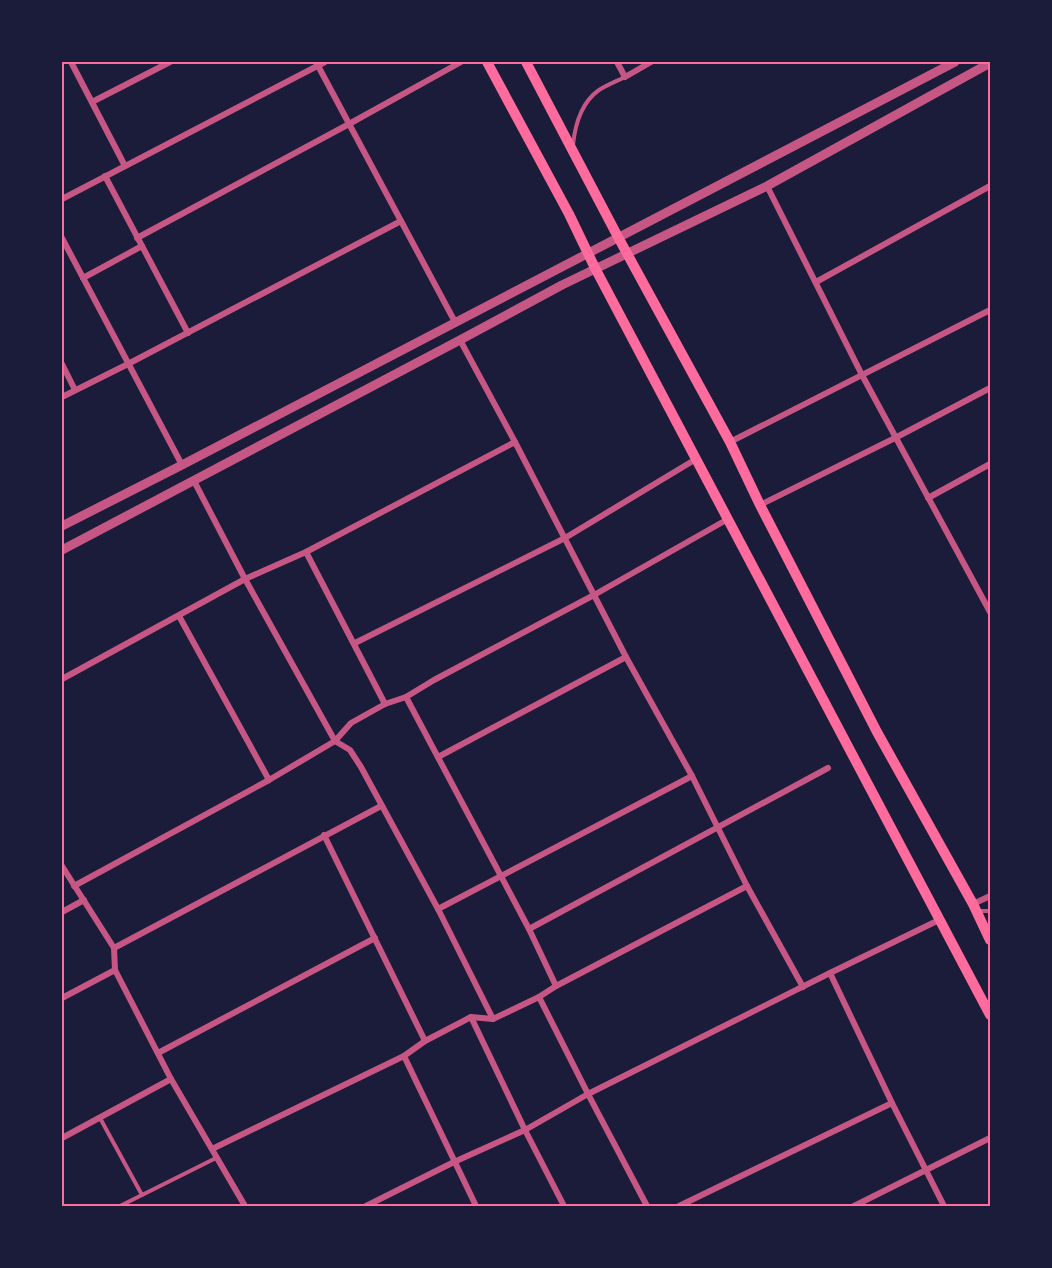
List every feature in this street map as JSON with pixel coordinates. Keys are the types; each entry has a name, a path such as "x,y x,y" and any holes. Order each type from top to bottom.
{"main road":[{"path":"487,62 990,1015"},
{"path":"526,62 730,442 877,732 975,907 990,940"}],"street":[{"path":"71,62 125,166"},
{"path":"92,102 170,62"},
{"path":"62,189 63,198 317,64 325,62"},
{"path":"137,238 461,62"},
{"path":"617,62 625,77 651,62"},
{"path":"62,526 955,62"},
{"path":"62,550 595,268 767,186 990,63"},
{"path":"317,64 455,322"},
{"path":"105,176 188,333"},
{"path":"767,186 862,375 990,612"},
{"path":"816,282 990,186"},
{"path":"62,397 401,221"},
{"path":"62,238 182,465"},
{"path":"82,278 142,246"},
{"path":"730,442 990,310"},
{"path":"460,340 626,657 692,776 747,886 803,987"},
{"path":"62,364 75,390"},
{"path":"760,505 896,438 990,387"},
{"path":"62,679 245,579 306,552 515,442"},
{"path":"355,643 565,538 696,459"},
{"path":"928,498 990,464"},
{"path":"194,481 245,579 335,741 350,750 438,909 493,1019"},
{"path":"131,491 140,509"},
{"path":"74,886 269,780 335,741 351,723 385,704 406,697 728,519"},
{"path":"306,552 385,704"},
{"path":"179,616 269,780"},
{"path":"438,757 626,657"},
{"path":"406,697 529,930 556,986"},
{"path":"529,930 828,768"},
{"path":"438,909 692,776"},
{"path":"114,948 381,806"},
{"path":"324,835 425,1041"},
{"path":"62,866 114,948 115,970 171,1079 245,1206"},
{"path":"212,1149 404,1056 425,1041 471,1017 493,1019 539,997 747,886"},
{"path":"975,907 990,896"},
{"path":"62,912 84,900"},
{"path":"366,1206 525,1130 588,1094 939,920"},
{"path":"158,1053 375,938"},
{"path":"62,998 115,970"},
{"path":"830,973 944,1206"},
{"path":"539,997 647,1206"},
{"path":"471,1017 564,1206"},
{"path":"404,1056 476,1206"},
{"path":"62,1138 171,1079"},
{"path":"679,1206 892,1103"},
{"path":"854,1206 990,1138"}],"lane":[{"path":"574,154 576,126 584,107 598,91 625,77"},
{"path":"975,907 990,911"},
{"path":"100,1118 142,1195"},
{"path":"120,1206 217,1158"}]}
